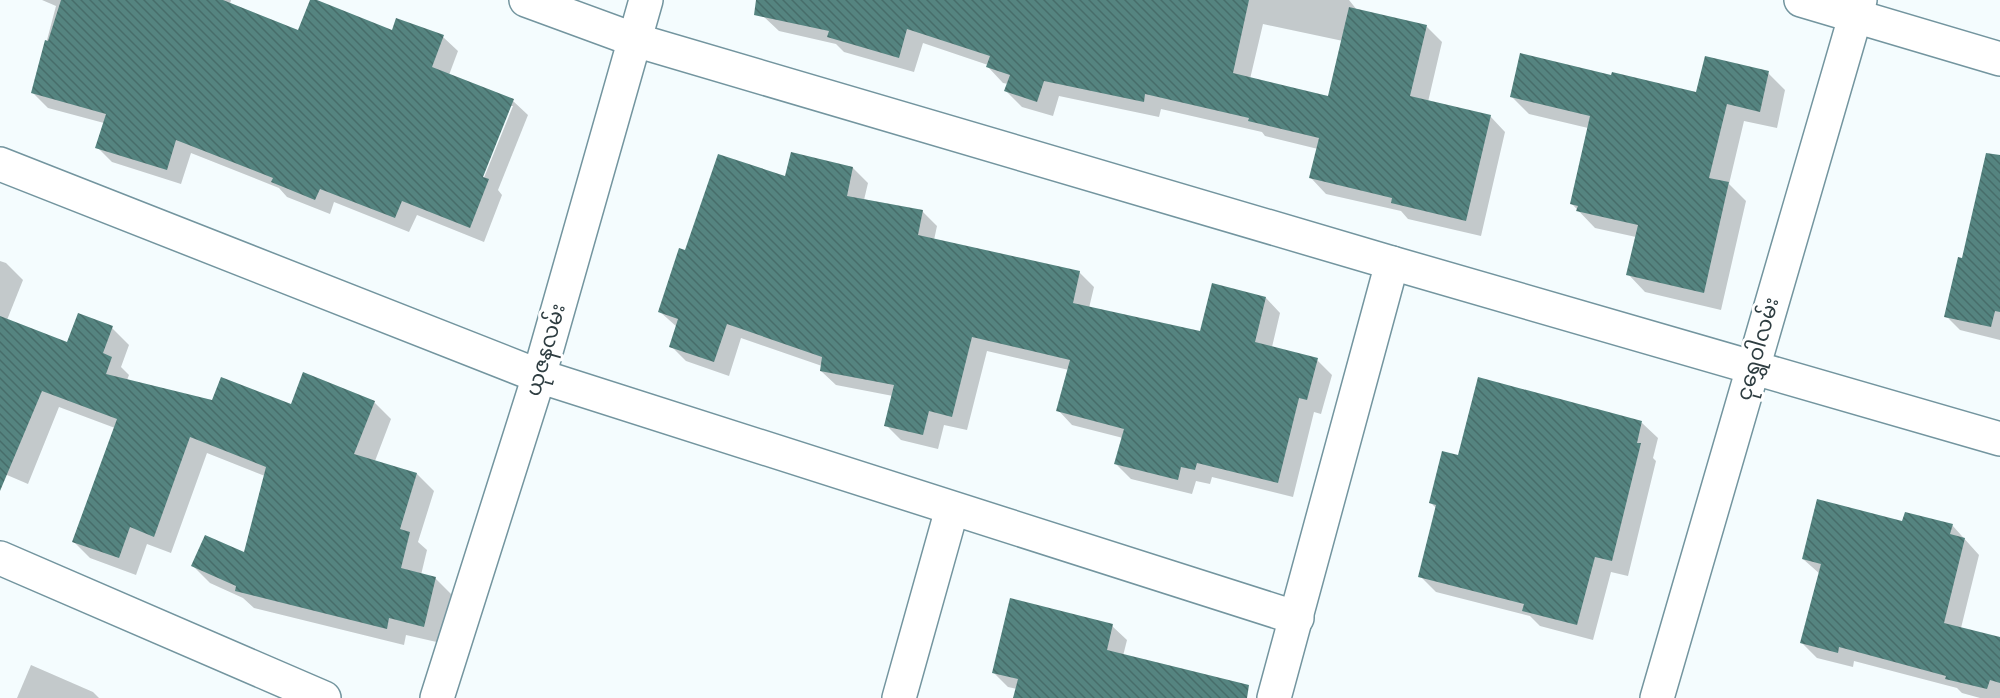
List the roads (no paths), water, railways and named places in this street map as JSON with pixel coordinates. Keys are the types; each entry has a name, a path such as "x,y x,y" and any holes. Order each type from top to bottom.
{"street":[{"path":"526,0 635,40 2000,439"},
{"name":"ယုဇနလမ်း","path":"437,698 538,376 646,0"},
{"path":"1801,0 1858,8 2000,59"},
{"name":"ငုရွှေဝါလမ်း","path":"1657,698 1858,8"},
{"path":"0,164 538,376 1297,618"},
{"path":"1274,698 1392,263"},
{"path":"899,698 952,509"},
{"path":"0,558 324,698"}]}
